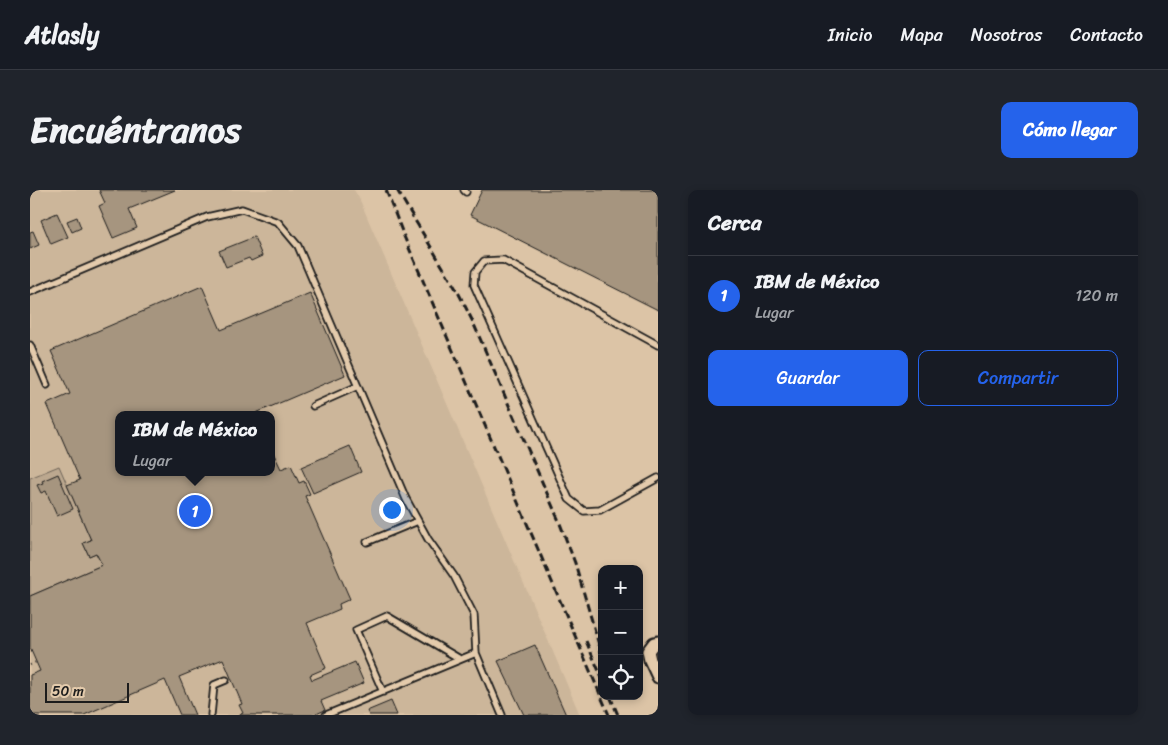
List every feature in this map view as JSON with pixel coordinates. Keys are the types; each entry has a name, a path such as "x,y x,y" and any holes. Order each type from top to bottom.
{"street":[{"path":"658,642 654,643 648,651 658,677"}],"lane":[{"path":"30,292 207,216 242,209 278,222 298,246 406,499 428,539 454,576 474,614 476,653 502,715"},
{"path":"658,345 503,260 484,262 475,272 474,285 569,499 584,511 600,510 658,478"},
{"path":"30,345 47,385"},
{"path":"313,406 358,386"},
{"path":"367,542 418,521"},
{"path":"383,692 356,630 388,616 460,660"},
{"path":"326,715 476,653"},
{"path":"211,715 214,685 226,680"}],"path":[{"path":"30,665 36,662"}],"shaded area":[{"path":"30,190 354,190 580,715 30,715"},
{"path":"59,466 91,540 83,543 89,556 96,553 102,565 30,596 30,478"}],"building":[{"path":"99,190 175,190 129,209 137,228 113,238 99,206 105,203"},
{"path":"482,190 658,190 658,310 470,215"},
{"path":"57,213 68,237 51,244 41,220"},
{"path":"77,217 81,228 72,232 67,221"},
{"path":"33,231 39,245 30,249 30,232"},
{"path":"254,237 262,256 251,261 249,258 226,267 219,251"},
{"path":"202,286 221,330 310,293 345,375 261,411 115,411 115,476 275,476 275,456 281,469 291,465 299,483 304,481 310,494 305,496 350,599 339,604 340,609 307,623 326,668 310,675 312,680 355,662 364,683 321,701 325,710 314,715 239,715 243,713 239,705 242,704 223,659 179,677 195,715 180,715 165,680 84,715 30,715 30,675 40,671 30,648 30,596 102,565 96,553 89,556 83,543 91,540 67,485 80,480 47,404 70,394 51,351"},
{"path":"350,446 361,472 313,493 301,467"},
{"path":"58,474 73,509 57,516 46,491 41,493 37,485"},
{"path":"535,645 566,715 524,715 498,661"},
{"path":"391,701 397,715 369,715 367,711"}],"railway":[{"path":"386,190 403,234 609,715"},
{"path":"397,190 459,294 472,320 559,521 575,563 598,641"},
{"path":"586,641 598,669"},
{"path":"612,700 618,715"}],"place":[{"name":"IBM de México","path":"195,511"}]}
